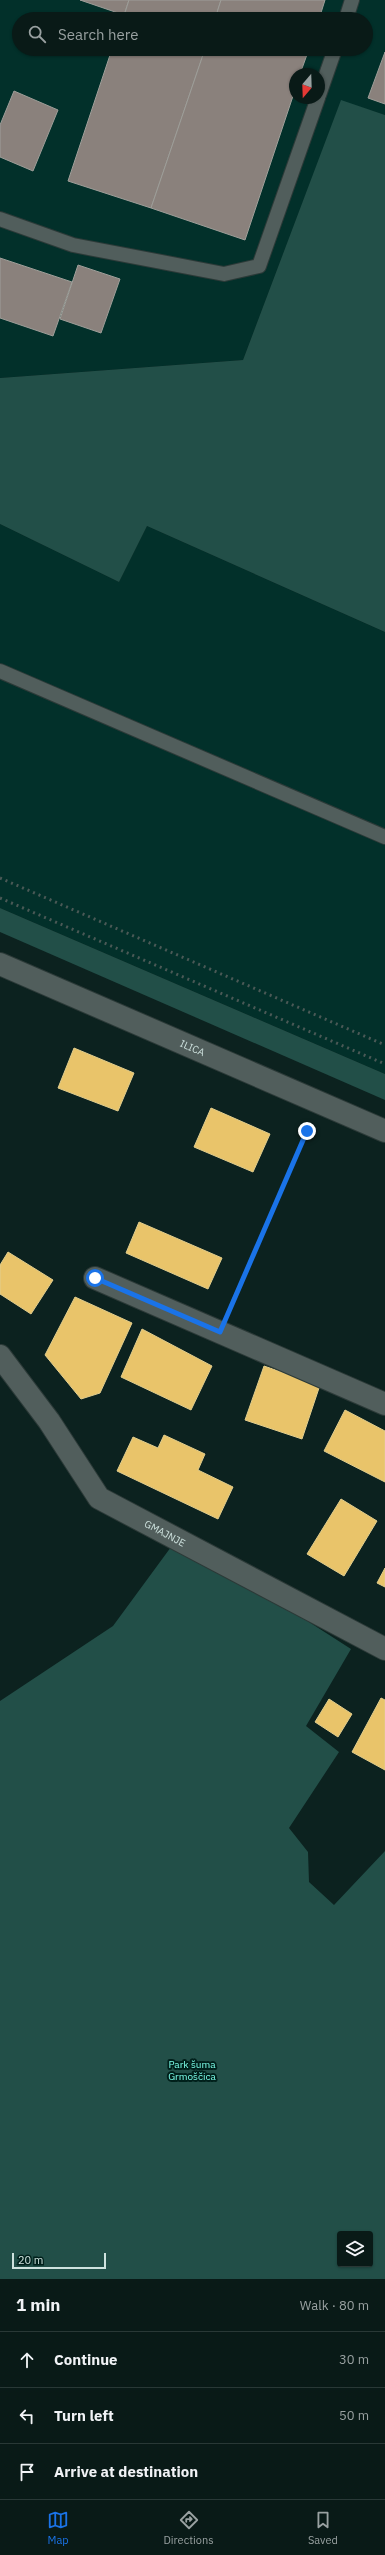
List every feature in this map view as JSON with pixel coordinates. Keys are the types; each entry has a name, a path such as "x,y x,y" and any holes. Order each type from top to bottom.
{"street":[{"name":"ILICA","path":"0,964 385,1131"},
{"path":"95,1278 385,1404"},
{"name":"GMAJNJE","path":"0,1356 48,1421 99,1498 385,1649"}],"lane":[{"path":"348,12 352,0"},
{"path":"325,77 333,56"},
{"path":"0,219 73,245 224,274 259,266 316,104"},
{"path":"0,671 385,838"}],"path":[{"path":"220,1332 307,1131"}],"shaded area":[{"path":"0,0 385,0 385,115 341,101 243,360 0,378"},
{"path":"0,524 119,582 147,526 385,632 385,1074 0,908"}],"green space":[{"path":"341,100 385,115 385,632 147,526 119,582 0,524 0,378 243,360"},
{"path":"0,908 385,1074 385,1100 0,932"},
{"name":"Park šuma Grmoščica","path":"171,1547 295,1613 351,1649 306,1726 339,1752 289,1828 308,1852 309,1882 334,1905 385,1851 385,2279 0,2279 0,1701 113,1626"}],"building: Homes":[{"path":"74,1048 134,1073 118,1111 58,1088"},
{"path":"211,1108 270,1134 253,1172 194,1147"},
{"path":"139,1222 222,1258 208,1289 126,1253"},
{"path":"8,1252 53,1280 31,1314 0,1294 0,1265"},
{"path":"75,1297 132,1323 100,1393 81,1399 45,1355"},
{"path":"142,1329 212,1366 191,1410 121,1377"},
{"path":"264,1366 320,1385 302,1439 245,1420"},
{"path":"345,1410 385,1431 385,1482 324,1451"},
{"path":"164,1435 205,1454 198,1470 233,1487 218,1519 117,1471 133,1437 158,1448"},
{"path":"341,1499 377,1521 344,1576 307,1554"},
{"path":"385,1568 385,1587 377,1583"},
{"path":"381,1698 385,1700 385,1770 352,1752"},
{"path":"329,1699 352,1714 338,1737 315,1722"}],"building: Industry":[{"path":"80,0 129,0 125,12 115,12"},
{"path":"129,0 221,0 217,12 125,12"},
{"path":"221,0 325,0 321,12 217,12"},
{"path":"385,52 385,104 368,98"},
{"path":"110,56 203,56 151,208 68,181"},
{"path":"203,56 306,56 302,68 289,68 289,104 290,104 245,240 151,208"},
{"path":"14,91 58,110 33,171 0,157 0,125"},
{"path":"0,258 72,282 53,336 0,318"},
{"path":"78,265 120,279 101,333 60,319"}],"railway":[{"path":"0,878 385,1045"},
{"path":"0,898 385,1064"}],"route":[{"path":"95,1278 220,1332 307,1131"}]}
